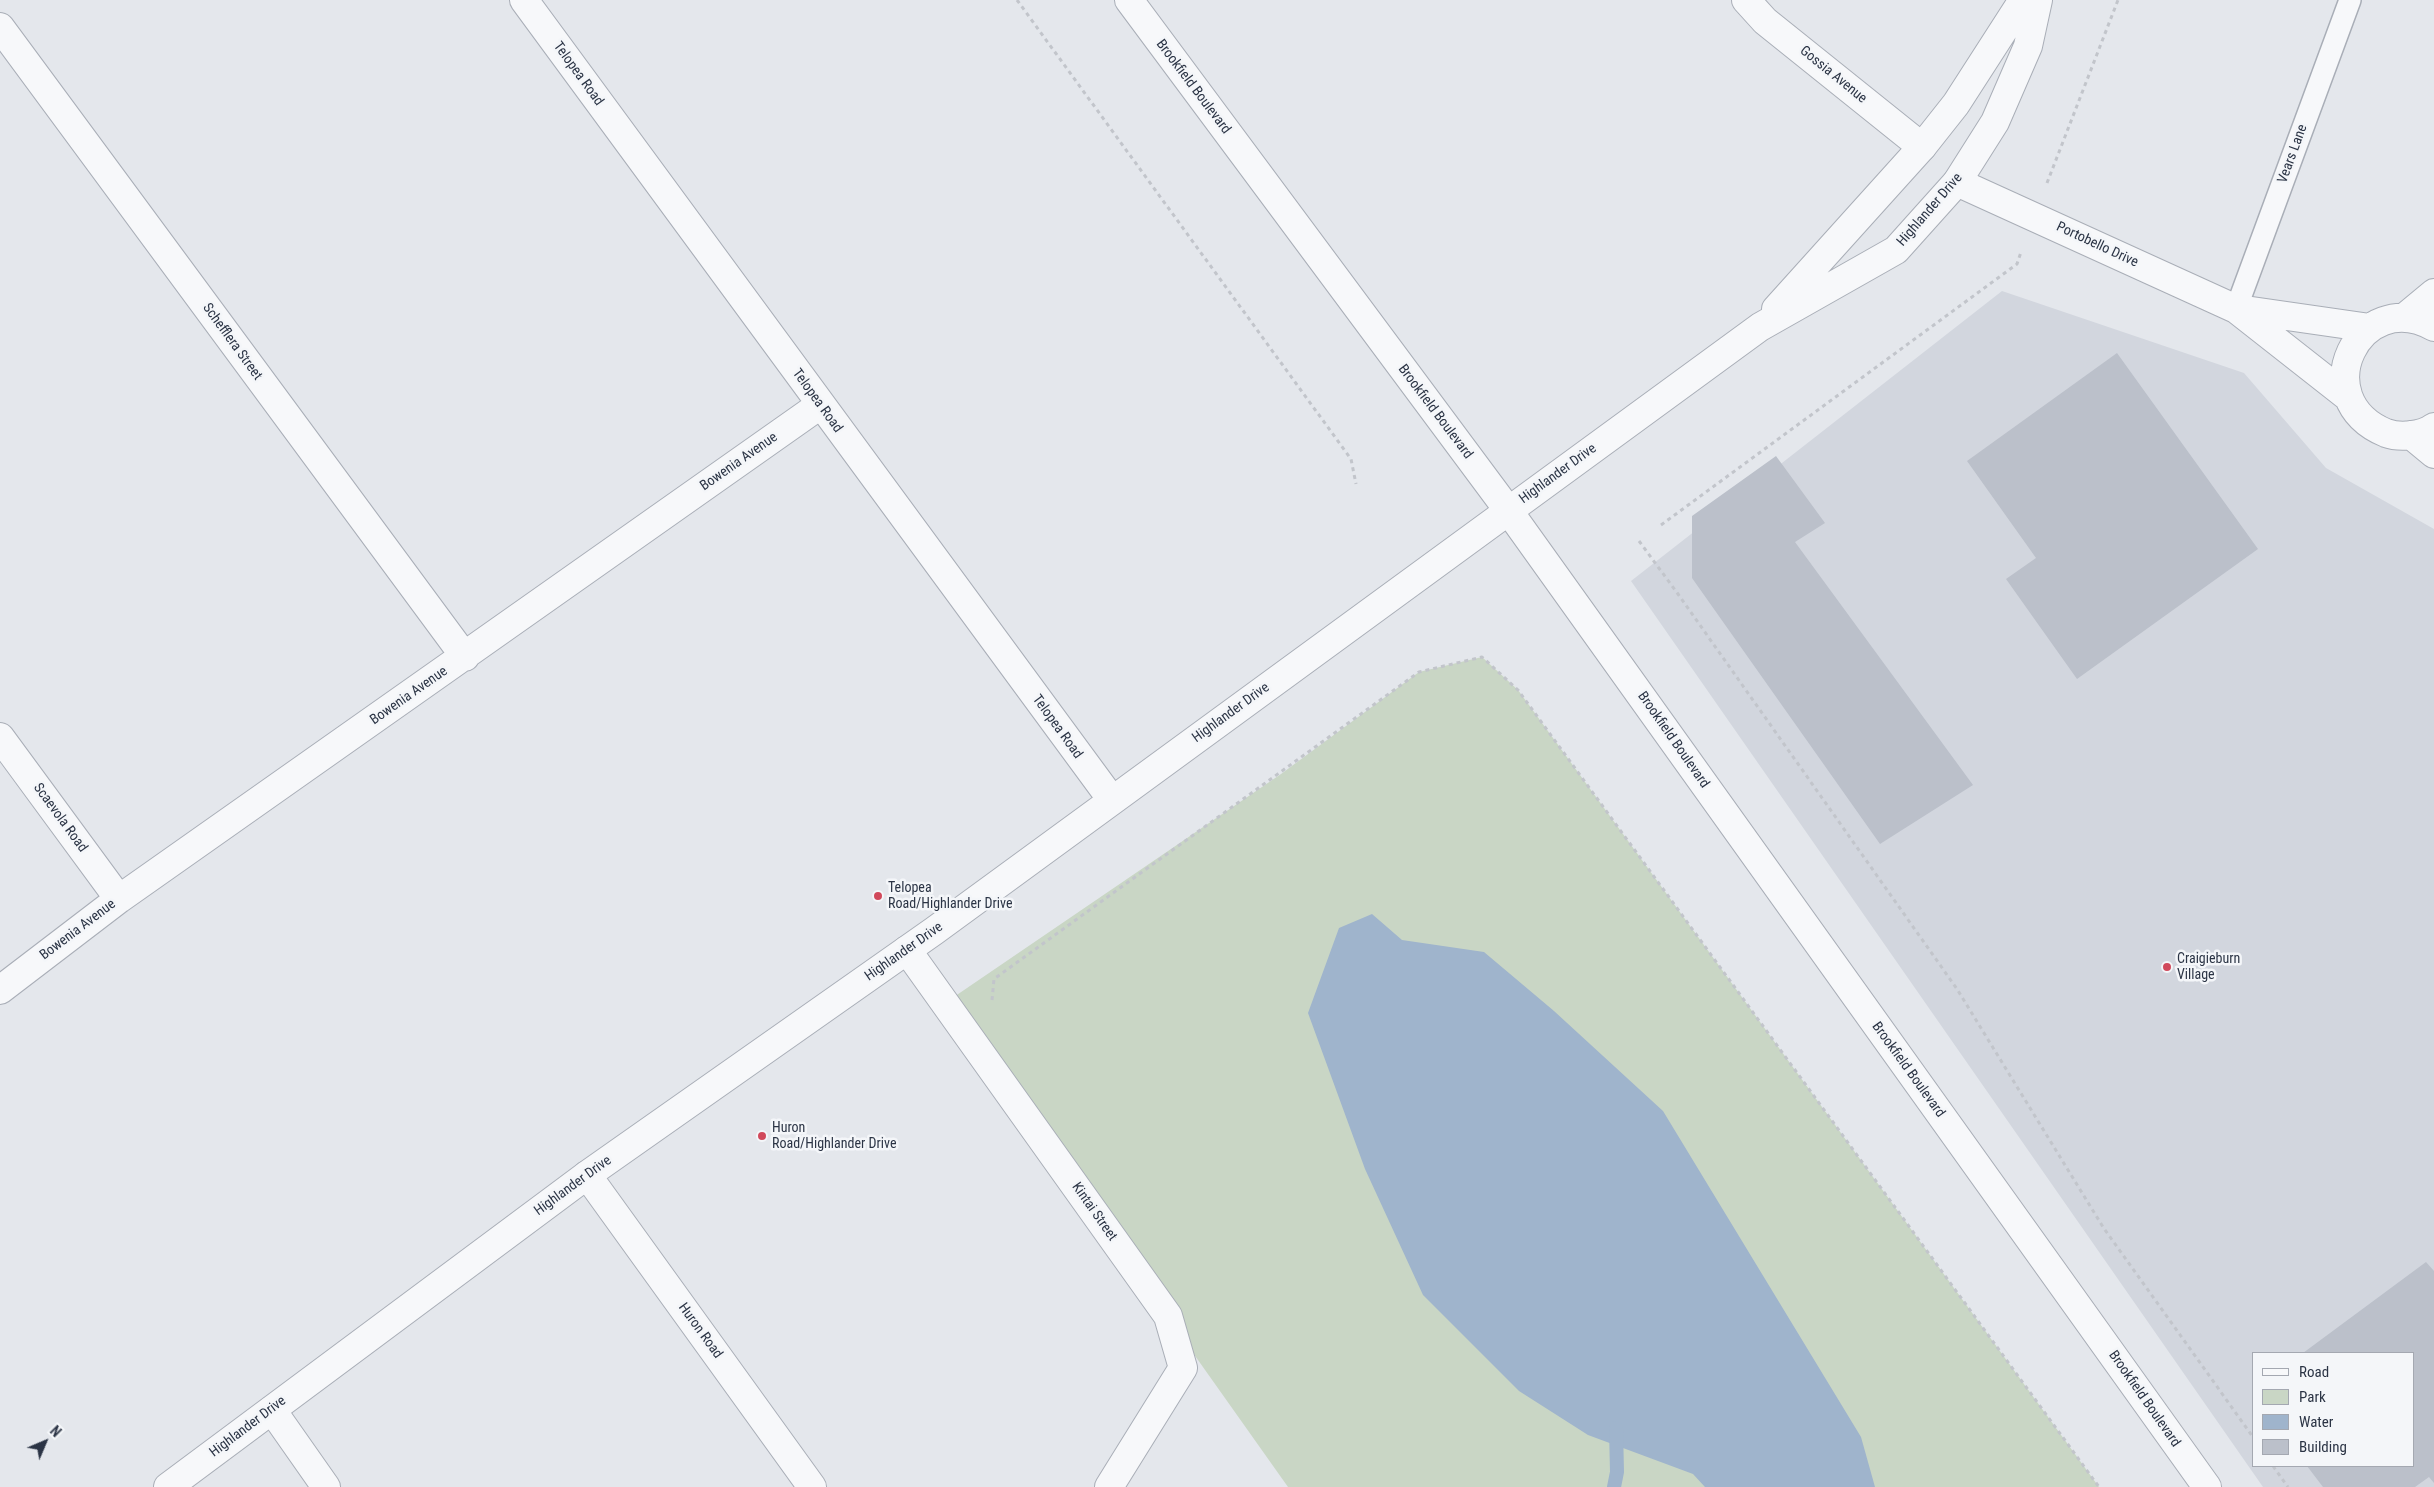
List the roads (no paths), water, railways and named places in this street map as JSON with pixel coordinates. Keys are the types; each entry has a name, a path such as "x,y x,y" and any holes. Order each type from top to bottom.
{"street":[{"name":"Telopea Road","path":"524,0 1112,800"},
{"name":"Brookfield Boulevard","path":"1129,0 1508,510 2207,1487"},
{"name":"Gossia Avenue","path":"1746,0 1765,21 1922,147"},
{"name":"Highlander Drive","path":"1760,326 1922,147 1956,104 2023,0"},
{"name":"Highlander Drive","path":"168,1487 587,1176 907,950 1760,326 1896,250 1957,182 1995,122 2028,46 2038,0"},
{"name":"Schefflera Street","path":"0,27 464,657"},
{"name":"Portobello Drive","path":"1957,182 2236,309 2348,397"},
{"path":"2406,317 2434,293"},
{"name":"Portobello Drive","path":"2236,309 2370,328"},
{"path":"2434,327 2424,321 2406,317 2387,320 2370,328 2356,342 2347,359 2344,378 2348,397 2358,415 2373,427 2391,435 2423,431 2434,454"},
{"name":"Bowenia Avenue","path":"0,990 119,899 820,405"},
{"name":"Scaevola Road","path":"0,737 119,899"},
{"name":"Kintai Street","path":"907,950 1168,1316 1183,1368 1109,1487"},
{"name":"Huron Road","path":"587,1176 812,1487"},
{"path":"272,1410 326,1487"}],"lane":[{"name":"Vears Lane","path":"2236,309 2350,0"}],"water":[{"path":"1372,914 1402,940 1484,952 1554,1011 1663,1111 1861,1437 1875,1487 1705,1487 1693,1474 1588,1435 1519,1391 1423,1295 1365,1169 1308,1013 1339,928"}],"waterway":[{"path":"1614,1487 1617,1472 1616,1428"}],"place":[{"name":"Telopea Road/Highlander Drive","path":"878,896"},
{"name":"Craigieburn Village","path":"2167,967"},
{"name":"Huron Road/Highlander Drive","path":"762,1136"}]}
